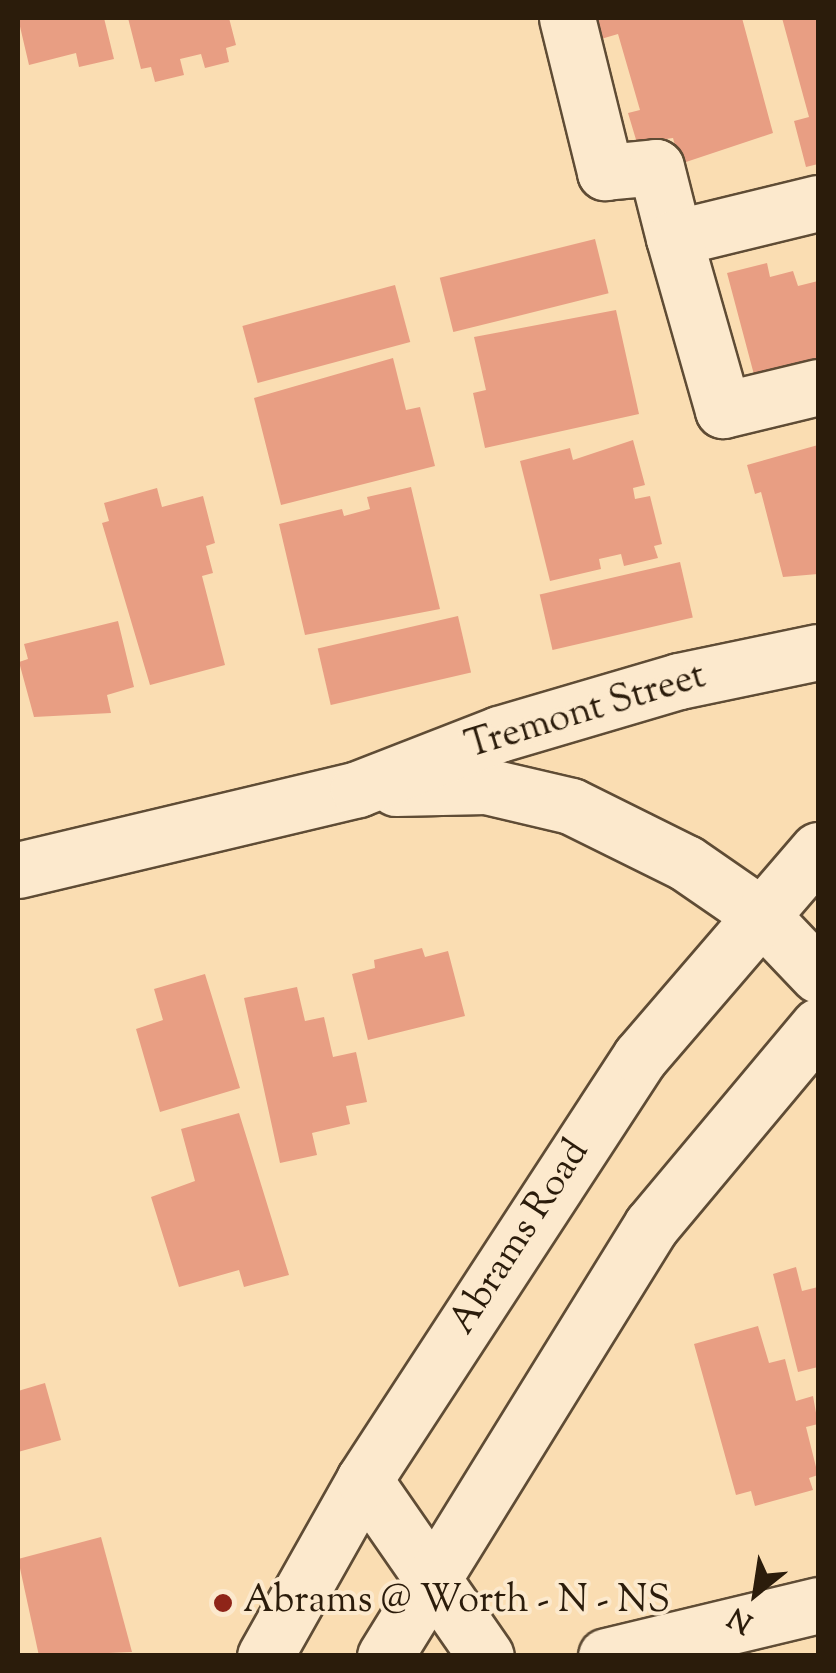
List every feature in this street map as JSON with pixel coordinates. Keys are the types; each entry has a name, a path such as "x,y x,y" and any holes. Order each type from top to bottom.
{"street":[{"path":"567,18 605,172 656,167 724,410 818,387"},
{"path":"674,238 818,203"},
{"name":"Tremont Street","path":"18,870 358,789 517,728 679,681 818,652"},
{"name":"Tremont Street","path":"358,789 486,786 571,806 686,863 760,914 818,974"},
{"name":"Abrams Road","path":"265,1656 364,1480 640,1056 818,850"},
{"path":"385,1656 651,1226 818,1026"},
{"path":"364,1480 486,1656"},
{"path":"606,1656 818,1604"}],"building":[{"path":"18,18 104,18 114,59 79,67 76,53 29,65"},
{"path":"128,18 229,18 236,45 226,48 229,62 205,68 201,54 180,59 184,75 155,82 151,67 141,69"},
{"path":"595,18 742,18 773,133 680,164 673,138 637,143 628,113 640,110 618,34 601,39"},
{"path":"782,18 818,18 818,164 806,167 794,121 809,117"},
{"path":"595,239 609,293 453,332 440,278"},
{"path":"767,263 770,277 793,271 798,286 818,281 818,373 757,386 727,273"},
{"path":"395,285 410,342 258,383 242,326"},
{"path":"616,310 639,414 485,448 473,393 486,390 474,337"},
{"path":"393,358 406,410 420,407 435,466 281,505 254,398"},
{"path":"633,440 645,485 633,488 635,499 650,496 662,544 654,546 658,558 624,566 621,554 599,559 601,569 550,581 520,461 570,448 573,460"},
{"path":"818,445 818,574 783,577 761,492 755,494 747,465"},
{"path":"411,487 440,609 305,635 279,524 342,509 344,516 370,509 367,497"},
{"path":"157,488 162,507 203,496 215,543 206,546 213,573 202,576 225,665 150,685 102,523 109,521 104,503"},
{"path":"680,562 693,618 553,650 540,594"},
{"path":"458,616 471,673 331,705 318,648"},
{"path":"118,621 134,687 107,695 111,713 34,717 19,662 28,659 24,644"},
{"path":"422,948 425,957 448,951 465,1016 368,1040 352,974 375,968 374,960"},
{"path":"205,974 240,1088 160,1112 136,1029 163,1020 154,989"},
{"path":"297,987 305,1021 324,1017 333,1057 356,1052 367,1102 346,1106 350,1124 312,1133 317,1155 280,1163 244,998"},
{"path":"239,1113 289,1275 244,1287 239,1270 179,1287 151,1197 195,1181 181,1129"},
{"path":"796,1267 802,1291 818,1287 818,1367 798,1372 773,1274"},
{"path":"758,1326 769,1363 785,1359 796,1401 813,1396 818,1424 806,1427 818,1475 809,1478 813,1490 755,1506 751,1491 736,1495 694,1344"},
{"path":"45,1383 61,1440 18,1452 18,1391"},
{"path":"101,1537 132,1652 39,1656 18,1559"}],"place":[{"name":"Abrams @ Worth - N - NS","path":"223,1603"}]}
